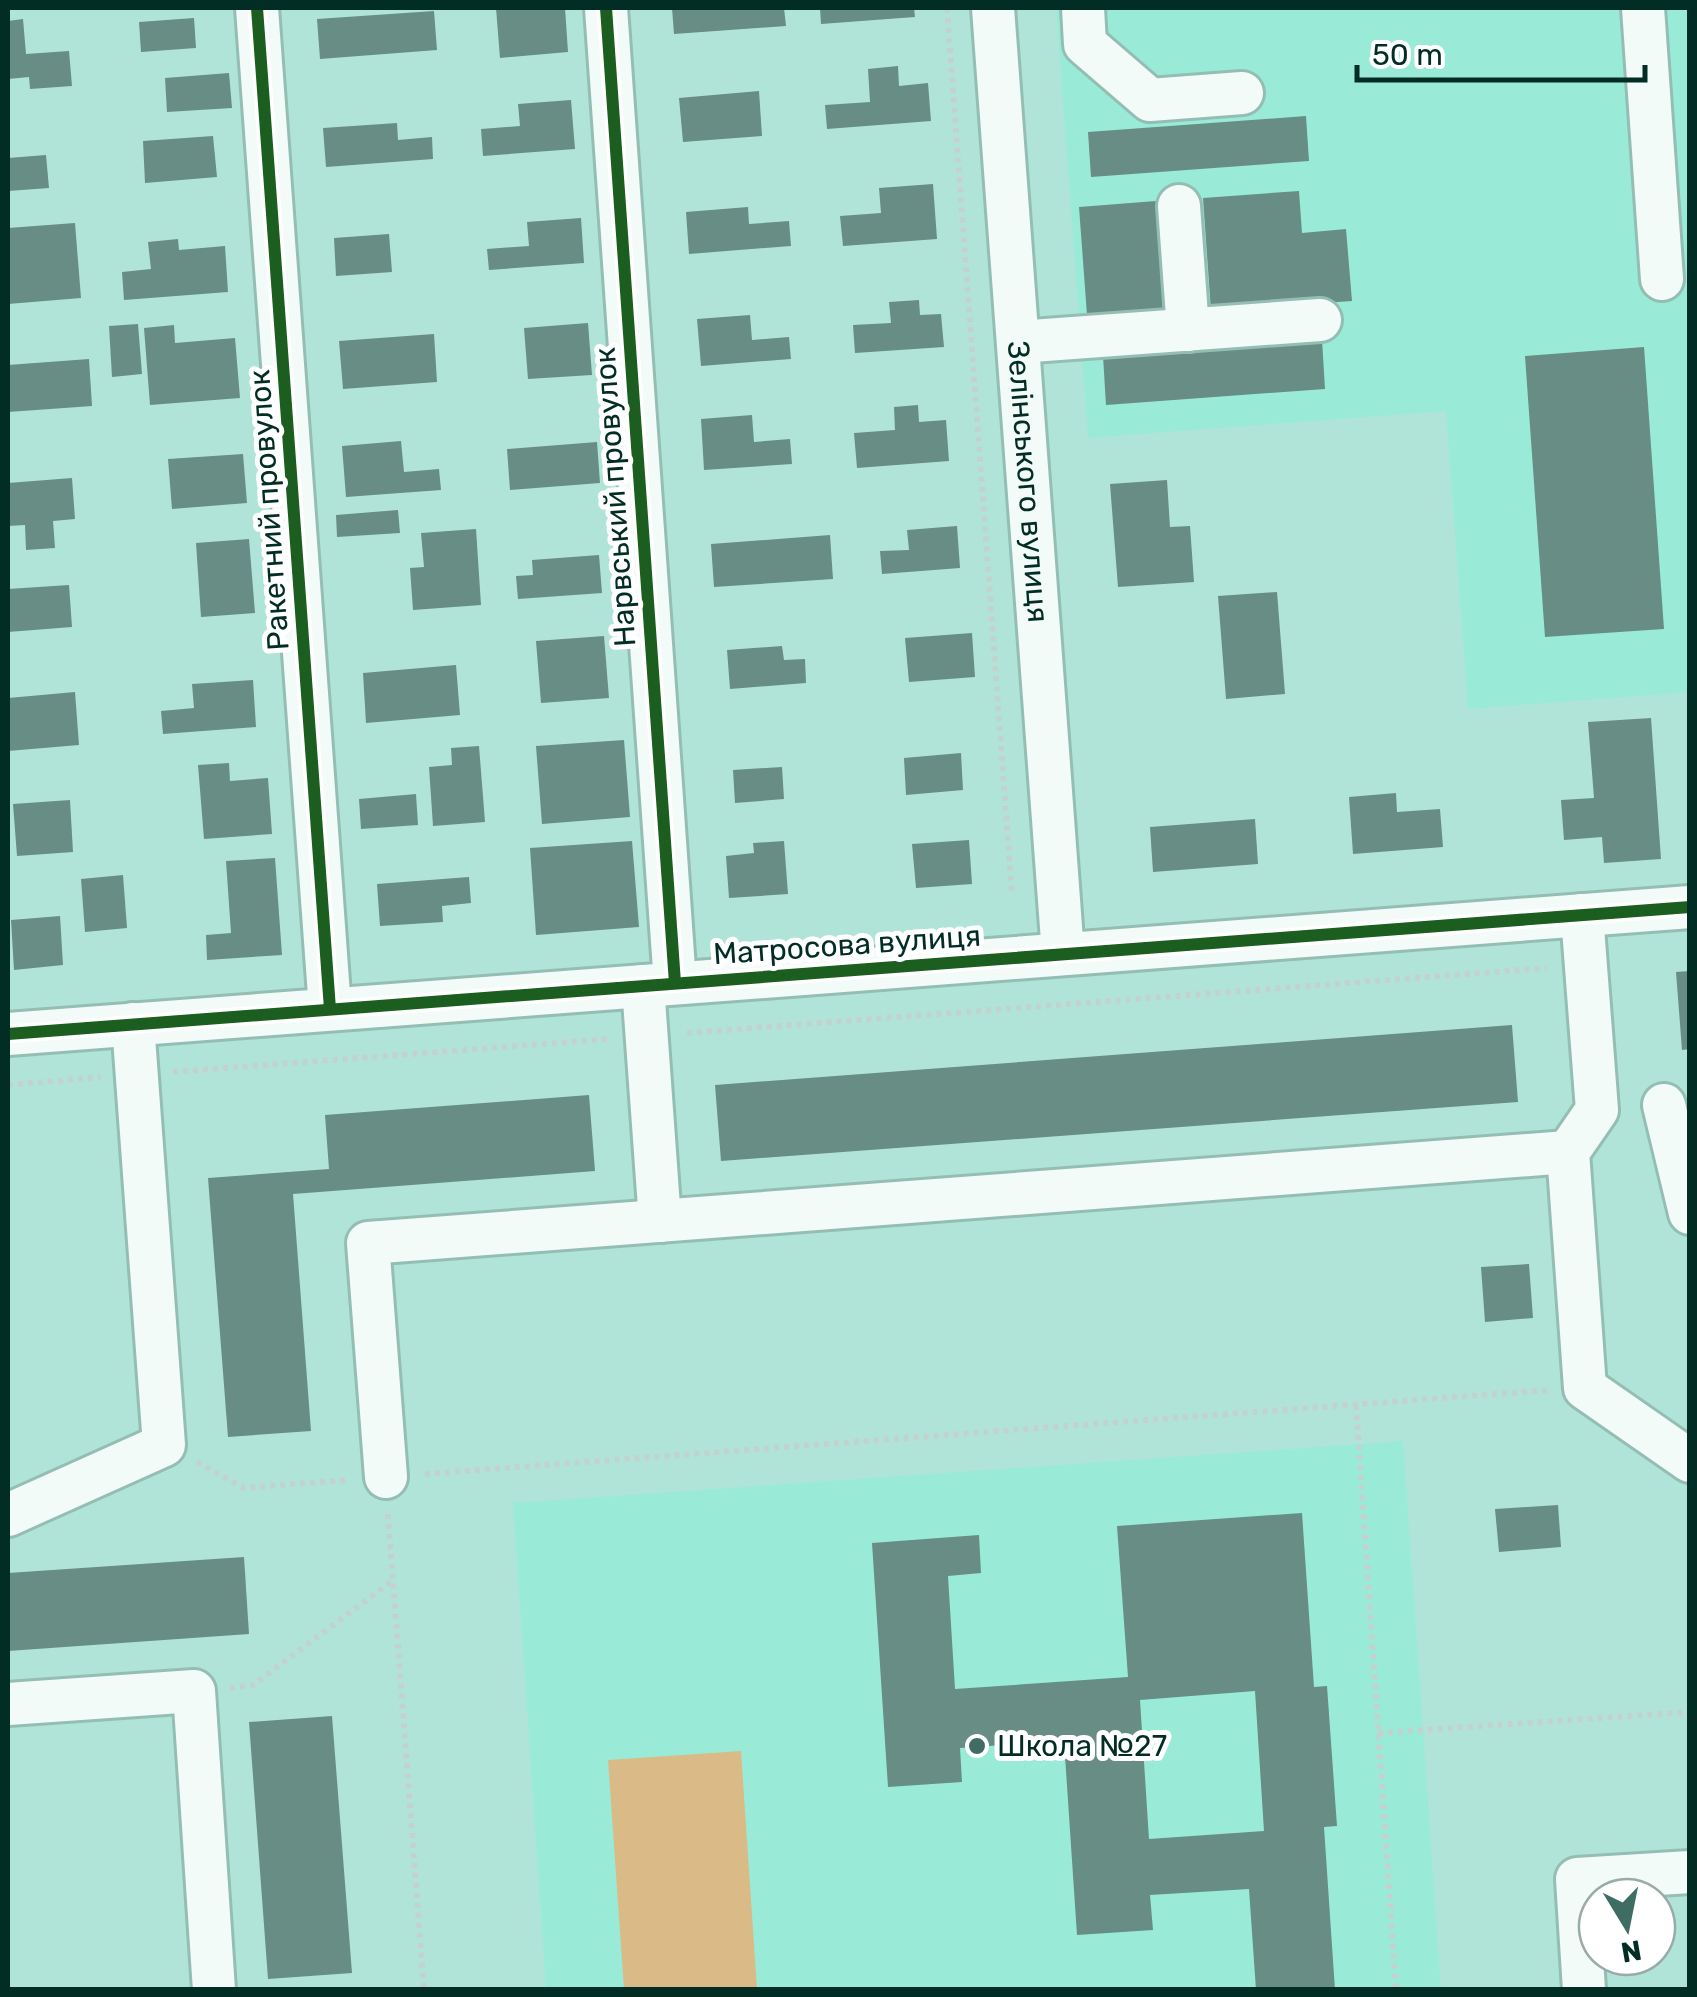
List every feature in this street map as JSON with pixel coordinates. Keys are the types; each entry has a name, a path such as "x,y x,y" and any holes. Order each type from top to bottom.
{"street":[{"name":"Ракетний провулок","path":"257,8 330,1009"},
{"name":"Нарвський провулок","path":"606,8 659,984 646,1036 660,1220"},
{"name":"Зелінського вулиця","path":"993,8 1063,954"},
{"path":"1083,8 1086,44 1150,100 1242,93"},
{"path":"1642,8 1662,279"},
{"path":"1179,206 1188,330"},
{"path":"1018,342 1320,320"},
{"name":"Матросова вулиця","path":"8,1034 1690,907"},
{"path":"1582,915 1597,1110 1568,1152 1585,1388 1690,1461"},
{"path":"8,1515 164,1445 132,1024"},
{"path":"1597,1110 1676,1104 1690,1214"},
{"path":"386,1477 368,1243 1568,1152"},
{"path":"8,1704 194,1691 214,1990"},
{"path":"1584,1990 1577,1880 1690,1872"}],"path":[{"path":"947,8 1012,894"},
{"path":"8,1084 1586,966"},
{"path":"164,1445 244,1488 1585,1388"},
{"path":"1356,1405 1396,1990"},
{"path":"386,1477 424,1990"},
{"path":"253,1685 393,1580"},
{"path":"1378,1733 1690,1712"}],"shaded area":[{"path":"1056,8 1689,8 1689,692 1468,709 1446,411 1088,438"},
{"name":"Школа №27","path":"1403,1441 1441,1989 546,1989 513,1503"},
{"path":"741,1751 757,1989 624,1989 608,1760"}],"building":[{"path":"496,8 565,8 568,52 500,58"},
{"path":"672,8 784,8 786,26 674,34"},
{"path":"820,8 914,8 915,17 821,24"},
{"path":"434,11 437,50 320,59 317,19"},
{"path":"194,18 196,48 141,52 139,22"},
{"path":"23,19 26,54 69,51 72,86 30,89 29,77 8,79 8,21"},
{"path":"898,66 899,86 928,83 931,121 827,129 825,105 870,102 868,69"},
{"path":"229,73 232,108 167,112 165,78"},
{"path":"759,91 762,136 683,142 679,98"},
{"path":"571,100 575,149 483,156 481,129 520,126 518,104"},
{"path":"1306,116 1309,161 1091,177 1088,132"},
{"path":"397,123 398,140 432,137 433,159 326,167 323,128"},
{"path":"213,136 217,177 145,183 143,141"},
{"path":"46,155 49,188 8,191 8,158"},
{"path":"933,184 937,239 843,246 840,216 881,213 879,188"},
{"path":"1299,191 1302,233 1346,229 1352,301 1211,311 1203,198"},
{"path":"1156,201 1164,309 1087,315 1079,207"},
{"path":"748,207 749,224 789,221 791,246 689,254 686,212"},
{"path":"581,218 584,263 489,270 487,249 529,246 527,222"},
{"path":"75,223 81,298 8,304 8,228"},
{"path":"389,234 392,272 336,276 334,238"},
{"path":"178,239 179,250 225,246 228,292 124,300 122,272 151,269 148,242"},
{"path":"919,300 920,315 941,314 944,347 855,353 853,325 891,323 889,302"},
{"path":"750,315 752,340 789,337 791,359 701,366 697,319"},
{"path":"588,323 592,375 528,379 524,328"},
{"path":"138,324 142,374 112,377 109,326"},
{"path":"174,325 175,343 235,338 240,398 150,405 144,328"},
{"path":"434,334 437,382 343,389 339,341"},
{"path":"1322,340 1325,389 1106,405 1103,356"},
{"path":"1644,347 1664,629 1545,637 1525,356"},
{"path":"89,359 92,406 8,412 8,365"},
{"path":"918,405 919,422 946,420 949,461 857,468 854,433 895,430 894,407"},
{"path":"752,415 754,442 790,439 792,464 704,470 701,419"},
{"path":"401,441 404,472 439,469 441,490 346,497 342,446"},
{"path":"597,442 600,483 510,490 507,449"},
{"path":"243,454 247,503 172,509 168,459"},
{"path":"72,478 75,519 53,521 55,548 26,550 25,525 8,526 8,483"},
{"path":"1167,480 1170,527 1190,526 1194,582 1118,587 1110,484"},
{"path":"398,510 400,533 337,537 336,515"},
{"path":"957,526 960,568 882,574 880,551 909,550 907,530"},
{"path":"476,529 481,605 413,610 410,568 424,567 421,533"},
{"path":"830,535 833,579 714,587 711,544"},
{"path":"249,539 255,613 201,617 196,543"},
{"path":"599,555 602,593 518,599 516,576 533,575 532,560"},
{"path":"69,585 72,627 8,632 8,589"},
{"path":"1277,592 1285,694 1226,699 1218,596"},
{"path":"972,633 975,677 909,682 905,638"},
{"path":"604,636 609,698 541,703 536,641"},
{"path":"782,646 784,660 805,659 806,683 730,689 727,650"},
{"path":"456,665 460,715 366,723 363,673"},
{"path":"253,680 256,727 163,734 161,711 194,708 192,684"},
{"path":"75,692 79,745 8,751 8,698"},
{"path":"1651,718 1661,859 1604,863 1602,837 1564,840 1561,800 1594,798 1588,722"},
{"path":"624,740 630,817 542,824 536,746"},
{"path":"479,746 485,822 433,826 429,767 452,765 451,748"},
{"path":"961,753 963,790 906,795 904,758"},
{"path":"229,763 230,781 268,778 272,834 204,839 198,765"},
{"path":"782,767 784,799 735,803 733,770"},
{"path":"1396,793 1397,812 1440,809 1443,847 1353,854 1349,797"},
{"path":"416,794 418,825 361,829 359,799"},
{"path":"70,800 73,852 17,856 13,804"},
{"path":"1255,819 1258,864 1153,872 1150,827"},
{"path":"969,840 972,884 916,888 912,844"},
{"path":"632,841 639,927 536,935 530,848"},
{"path":"784,841 788,894 729,898 726,856 754,853 753,843"},
{"path":"275,858 282,955 207,960 206,935 231,933 226,861"},
{"path":"123,875 127,928 85,932 81,879"},
{"path":"469,877 471,903 442,906 443,922 380,926 377,884"},
{"path":"60,916 63,965 14,970 11,920"},
{"path":"1690,971 1690,1049 1682,1050 1676,972"},
{"path":"1512,1025 1518,1102 721,1161 715,1085"},
{"path":"589,1095 595,1171 293,1194 311,1431 228,1437 208,1178 329,1169 325,1115"},
{"path":"1529,1264 1533,1318 1485,1322 1481,1267"},
{"path":"1558,1505 1561,1547 1499,1552 1495,1509"},
{"path":"1302,1513 1314,1687 1327,1686 1337,1826 1324,1827 1335,1990 1256,1990 1249,1889 1150,1895 1153,1930 1077,1935 1064,1741 960,1748 962,1782 888,1787 872,1543 979,1535 981,1573 948,1576 955,1689 1128,1677 1117,1526","holes":["1255,1691 1264,1831 1149,1839 1140,1700"]},
{"path":"244,1557 249,1634 8,1651 8,1573"},
{"path":"332,1716 352,1973 268,1979 249,1722"}],"cycle path":[{"path":"257,8 330,1009"},
{"path":"606,8 675,983"},
{"path":"8,1034 1690,907"}],"place":[{"name":"Школа №27","path":"977,1746"}]}
